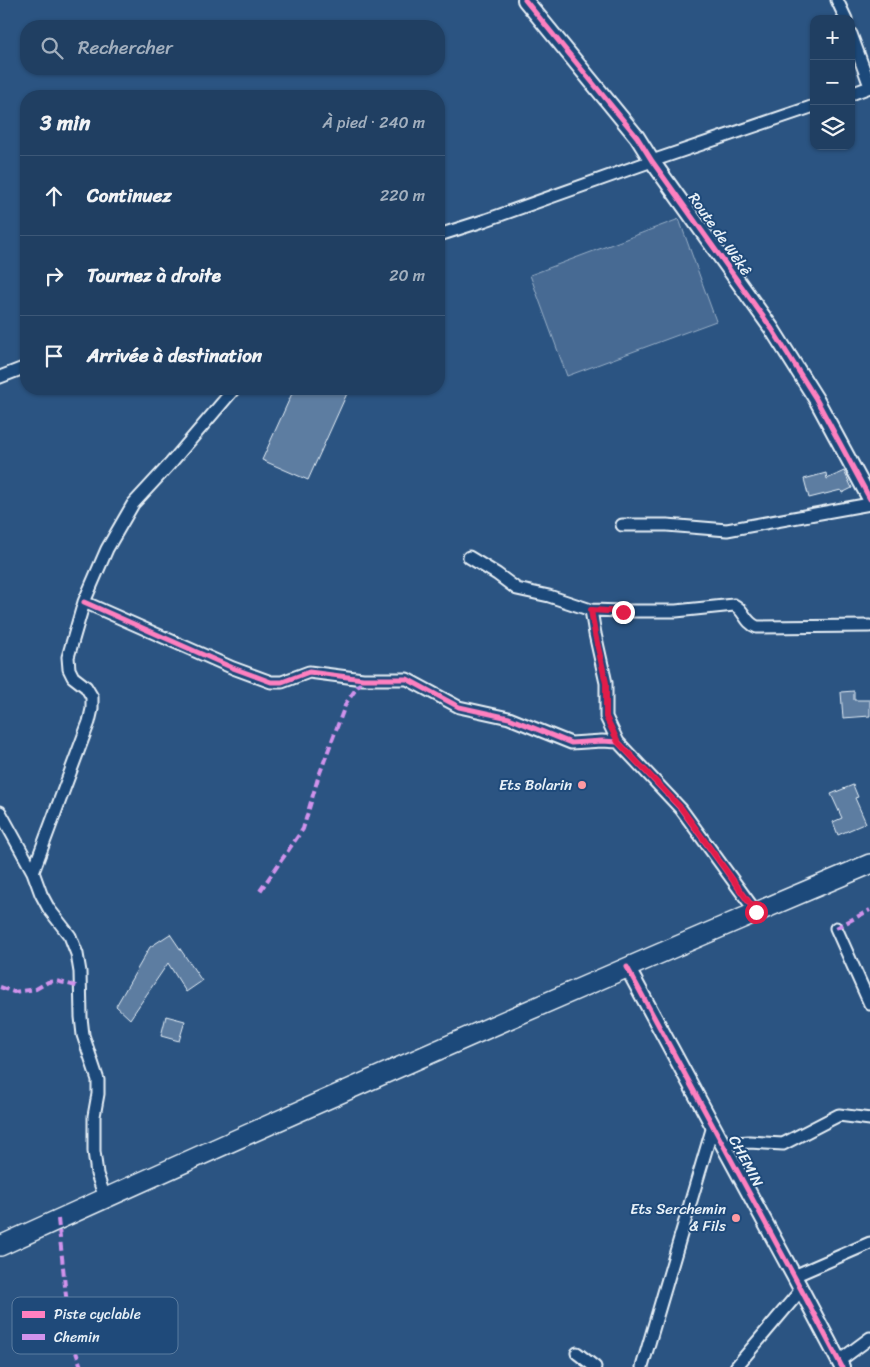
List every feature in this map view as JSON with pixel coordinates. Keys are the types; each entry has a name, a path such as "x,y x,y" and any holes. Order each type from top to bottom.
{"highway":[{"path":"0,1246 627,967 870,864"}],"street":[{"name":"Route de Wêkê","path":"524,0 637,138 772,329 816,399 870,500"},
{"path":"836,0 844,15"},
{"path":"855,45 870,87 855,93"},
{"path":"445,233 810,107"},
{"path":"0,377 20,369"},
{"path":"33,872 89,722 92,709 92,697 86,687 69,669 68,657 84,602 106,549 133,504 229,395"},
{"path":"622,525 727,530 870,504"},
{"path":"469,557 497,574 517,590 549,596 591,610 623,612 676,611 734,605 739,608 750,624 757,627 870,626"},
{"path":"84,602 233,668 271,682 282,682 309,672 363,679 408,679 459,707 509,718 571,743 618,742"},
{"path":"591,610 606,683 606,717 618,742 681,808 756,912"},
{"path":"0,812 33,872 49,909 70,936 77,954 80,972 83,1035 98,1080 98,1094 94,1116 94,1151 97,1174 105,1198"},
{"path":"836,928 870,1004"},
{"name":"CHEMIN","path":"627,967 840,1364"},
{"path":"723,1144 749,1142 783,1144 839,1115 870,1119"},
{"path":"642,1367 713,1126"},
{"path":"794,1276 870,1243"},
{"path":"736,1367 801,1290"},
{"path":"840,1364 870,1338"},
{"path":"577,1353 595,1367"}],"shaded area":[{"path":"679,219 716,321 567,376 530,275"}],"building":[{"path":"291,395 346,395 308,480 262,460"},
{"path":"844,471 852,488 842,493 841,490 809,498 804,479 826,473 827,479"},
{"path":"854,691 854,700 870,700 870,716 843,718 841,692"},
{"path":"853,785 858,797 855,798 866,823 838,835 833,822 842,818 831,794"},
{"path":"170,934 202,981 186,992 168,963 130,1019 116,1006 150,947"},
{"path":"166,1016 185,1021 179,1041 161,1036"}],"marked path":[{"path":"260,891 303,829 318,778 346,703 363,679"},
{"path":"836,928 870,910"},
{"path":"0,987 14,992 36,989 48,982 56,981 80,987"},
{"path":"58,1219 66,1297"},
{"path":"77,1354 81,1367"}],"cycle path":[{"path":"525,0 637,137 652,161 772,329 816,399 870,499"},
{"path":"84,602 233,668 271,682 282,682 309,672 363,679 407,679 459,707 509,718 571,743 618,742 681,809 756,912"},
{"path":"627,967 842,1367"}],"place":[{"name":"Ets Bolarin","path":"582,785"},
{"name":"Ets Serchemin & Fils","path":"736,1218"}],"route":[{"path":"623,612 591,610 606,683 606,717 618,742 681,808 756,912"}]}
